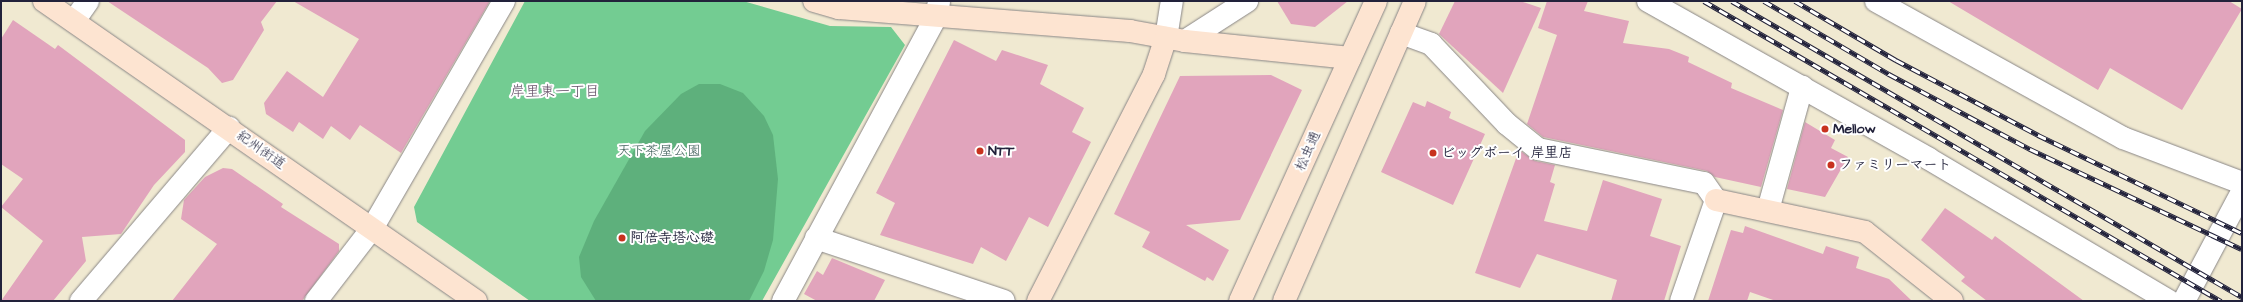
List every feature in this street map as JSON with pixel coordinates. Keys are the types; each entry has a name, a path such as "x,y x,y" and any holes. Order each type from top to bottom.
{"street":[{"name":"紀州街道","path":"44,1 229,128 476,301"},
{"path":"74,21 88,1"},
{"path":"316,301 373,228 504,1"},
{"path":"814,1 839,8 937,9 1130,31 1175,39 1350,58"},
{"path":"1172,1 1175,39"},
{"path":"1038,301 1154,74 1175,39 1247,1"},
{"name":"松虫通","path":"1240,301 1376,1"},
{"path":"1284,301 1415,1"},
{"path":"1648,1 1802,87 2169,301"},
{"path":"1876,1 2123,138 2242,183"},
{"path":"783,301 937,9"},
{"path":"1401,33 1431,44 1507,124 1538,149 1704,183 1716,200 1865,232 1952,301"},
{"path":"1768,210 1802,87"},
{"path":"81,301 229,128"},
{"path":"2184,301 2242,192"},
{"path":"1681,301 1716,200"},
{"path":"816,238 1004,301"}],"green space":[{"name":"天下茶屋公園","path":"525,1 743,1 830,26 891,27 905,45 762,301 530,301 417,222 414,207"},
{"path":"699,84 720,84 743,93 764,116 773,135 778,179 773,240 764,271 749,301 596,301 581,277 579,257 594,221 645,131 681,94"}],"building":[{"path":"107,1 277,1 261,22 264,30 233,80 222,83 208,68"},
{"path":"293,1 490,1 401,153 360,125 350,140 331,126 323,139 299,122 293,132 266,114 264,103 287,71 323,97 359,39"},
{"path":"1277,1 1348,1 1315,27 1291,24"},
{"path":"1455,1 1520,1 1541,8 1503,93 1439,34"},
{"path":"1547,1 1588,1 1584,11 1629,21 1623,43 1669,49 1689,57 1688,62 1732,83 1731,88 1783,110 1761,187 1715,177 1707,171 1543,137 1527,124 1557,35 1538,28"},
{"path":"1948,1 2229,1 2242,9 2182,110 2110,68 2098,90"},
{"path":"13,20 55,49 58,45 185,140 185,152 154,185 121,234 82,237 86,261 53,301 1,301 43,241 1,207 23,179 1,164 1,39"},
{"name":"NTT","path":"954,40 996,61 1002,50 1048,65 1040,84 1084,108 1072,132 1091,142 1048,227 1029,217 1006,261 981,247 973,264 880,235 895,203 876,193"},
{"path":"1271,75 1302,90 1240,220 1186,225 1229,250 1213,281 1207,277 1205,281 1142,247 1150,232 1114,214 1180,76"},
{"name":"ビッグボーイ 岸里店","path":"1427,101 1451,112 1449,118 1485,134 1453,205 1381,172 1413,102 1425,107"},
{"path":"1805,122 1835,140 1831,148 1848,157 1825,197 1787,189"},
{"path":"1519,150 1535,161 1555,165 1550,182 1555,184 1544,221 1587,231 1603,180 1662,199 1650,236 1681,246 1664,301 1611,301 1617,280 1537,254 1520,288 1475,273"},
{"path":"223,168 232,169 283,204 281,207 339,244 339,251 302,301 172,301 217,244 181,219 184,200 205,177"},
{"path":"1945,208 1992,240 1995,236 2084,301 1987,301 1961,281 1965,277 1921,240"},
{"path":"1745,226 1823,254 1826,246 1859,257 1856,268 1889,279 1912,301 1776,301 1750,292 1747,301 1708,301 1731,230 1743,233"},
{"path":"832,258 885,280 874,301 817,301 804,294 817,271 823,275"}],"railway":[{"path":"1704,1 2221,301"},
{"path":"1732,1 2242,297"},
{"path":"1764,1 1889,74 2030,149 2242,249"},
{"path":"1795,1 1896,60 2038,135 2242,233"}],"place":[{"name":"Mellow","path":"1825,129"},
{"name":"NTT","path":"980,151"},
{"name":"ビッグボーイ 岸里店","path":"1433,153"},
{"name":"ファミリーマート","path":"1831,165"},
{"name":"阿倍寺塔心礎","path":"622,238"}],"district":[{"name":"岸里東一丁目","path":"555,92"}]}
